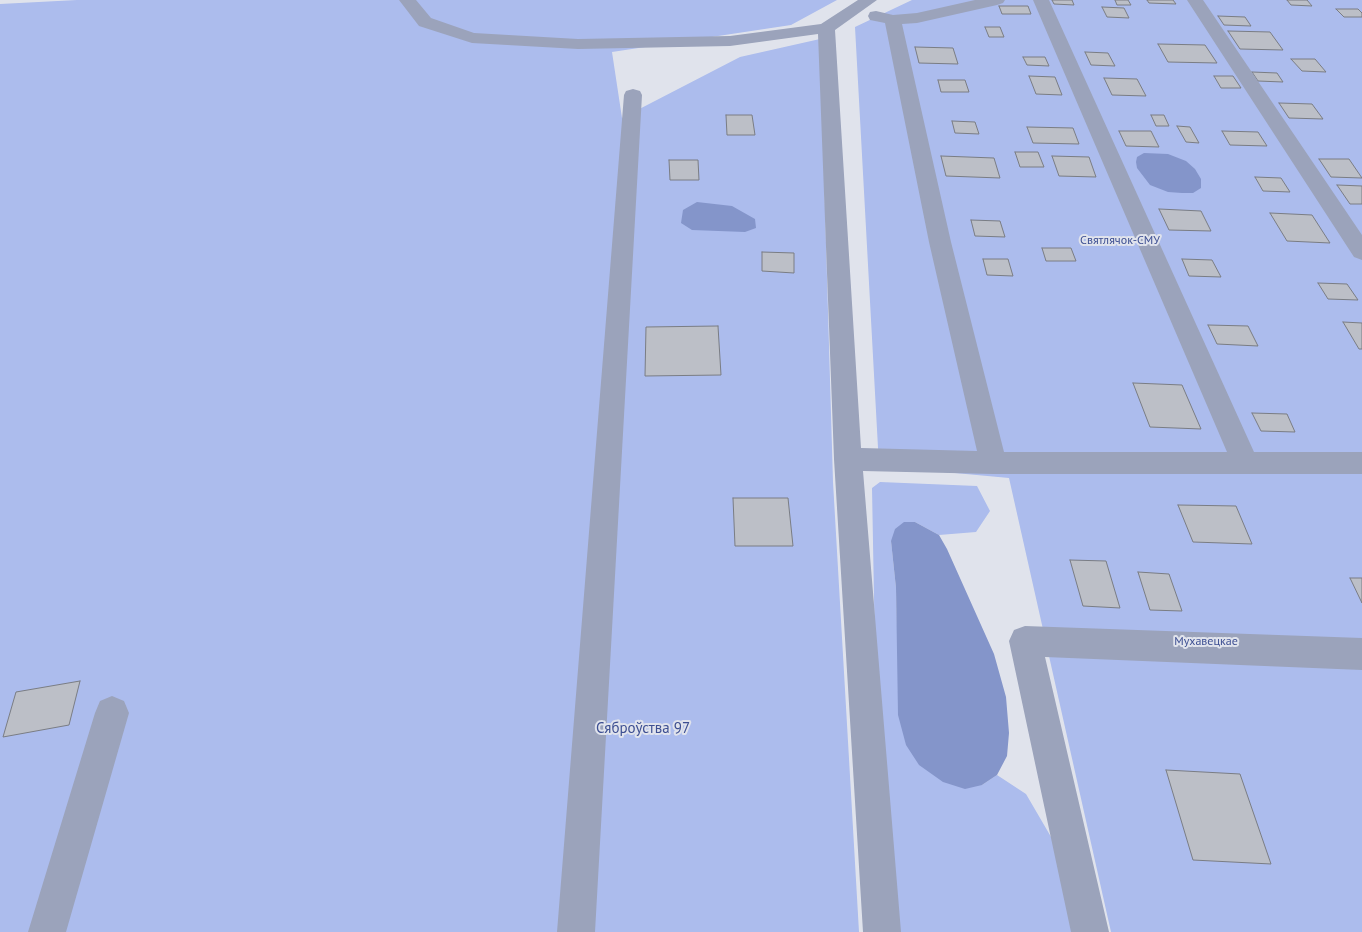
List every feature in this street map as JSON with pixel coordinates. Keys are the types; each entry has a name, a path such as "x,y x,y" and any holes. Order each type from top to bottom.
{"street":[{"path":"407,0 425,22 472,38 578,44 730,41 826,28 869,0"},
{"path":"855,10 893,20 917,18 997,0"},
{"path":"1041,0 1246,463"},
{"path":"1195,0 1362,252"},
{"path":"893,20 940,242 993,463"},
{"path":"826,28 848,460 882,932"},
{"path":"576,932 632,96"},
{"path":"848,460 993,463 1362,463"},
{"path":"1090,932 1025,641 1362,654"},
{"path":"48,932 112,713"}],"green space":[{"name":"Сяброўства 97","path":"77,0 837,0 791,25 612,52 622,118 740,57 820,39 833,482 859,932 0,932 0,4"},
{"name":"Святлячок-СМУ","path":"912,0 1362,0 1362,932 1111,932 1009,478 879,466 855,27"},
{"path":"880,482 977,486 990,511 976,532 939,535 915,522 891,541 896,588 897,626 982,785 997,775 1026,794 1054,842 1072,932 898,932 876,707 872,488"}],"shaded area":[{"path":"1144,153 1168,154 1186,161 1195,169 1201,179 1201,188 1193,193 1182,193 1168,192 1150,185 1137,168 1137,157"},
{"path":"697,202 732,206 755,219 756,228 745,232 692,230 681,223 683,210"},
{"path":"904,522 915,522 939,535 994,654 1006,697 1009,733 1007,756 997,775 982,785 965,789 943,782 919,765 906,745 898,715 896,588 891,541 895,529"}],"building":[{"path":"1052,0 1072,0 1074,5 1054,4"},
{"path":"1115,0 1128,0 1131,5 1117,5"},
{"path":"1147,0 1173,0 1176,4 1149,3"},
{"path":"1287,0 1307,0 1312,6 1291,5"},
{"path":"999,6 1028,6 1031,14 1002,14"},
{"path":"1102,7 1124,8 1129,18 1107,17"},
{"path":"1336,9 1358,9 1362,13 1362,17 1344,17"},
{"path":"1218,16 1245,17 1251,26 1224,25"},
{"path":"985,27 1000,27 1004,37 989,37"},
{"path":"1228,31 1270,32 1283,50 1240,49"},
{"path":"1158,44 1205,45 1217,63 1168,62"},
{"path":"915,47 953,48 958,64 919,63"},
{"path":"1085,52 1108,53 1115,66 1091,65"},
{"path":"1023,57 1045,57 1049,66 1027,65"},
{"path":"1291,59 1315,59 1326,72 1302,71"},
{"path":"1252,72 1277,73 1283,82 1258,81"},
{"path":"1029,76 1055,77 1062,95 1036,94"},
{"path":"1214,76 1233,76 1241,88 1221,88"},
{"path":"1104,78 1137,79 1146,96 1112,95"},
{"path":"938,80 965,80 969,92 941,92"},
{"path":"1279,103 1312,104 1323,119 1289,118"},
{"path":"726,115 752,115 755,135 727,135"},
{"path":"1151,115 1164,115 1169,126 1156,126"},
{"path":"952,121 975,122 979,134 955,133"},
{"path":"1177,126 1190,127 1199,143 1186,142"},
{"path":"1027,127 1073,128 1079,144 1033,143"},
{"path":"1119,131 1151,131 1159,147 1126,146"},
{"path":"1222,131 1258,132 1267,146 1230,145"},
{"path":"1015,152 1038,152 1044,167 1020,167"},
{"path":"941,156 994,158 1000,178 946,176"},
{"path":"1052,156 1089,157 1096,177 1059,176"},
{"path":"1319,159 1349,159 1362,178 1331,177"},
{"path":"669,160 698,160 699,180 670,180"},
{"path":"1255,177 1281,178 1290,192 1263,191"},
{"path":"1337,185 1362,186 1362,204 1350,204"},
{"path":"1159,209 1201,211 1211,231 1169,230"},
{"path":"1270,213 1312,215 1330,243 1287,241"},
{"path":"971,220 1000,221 1005,237 975,236"},
{"path":"1042,248 1071,248 1076,261 1046,261"},
{"path":"762,252 794,253 794,273 762,271"},
{"path":"983,259 1008,259 1013,276 987,275"},
{"path":"1182,259 1212,260 1221,277 1189,276"},
{"path":"1318,283 1347,284 1358,300 1328,299"},
{"path":"1343,322 1362,323 1362,349 1359,349"},
{"path":"1208,325 1248,326 1258,346 1217,344"},
{"path":"718,326 721,375 645,376 646,327"},
{"path":"1133,383 1182,385 1201,429 1150,427"},
{"path":"1252,413 1287,414 1295,432 1261,431"},
{"path":"733,498 788,498 793,546 735,546"},
{"path":"1178,505 1236,506 1252,544 1193,542"},
{"path":"1070,560 1106,561 1120,608 1083,606"},
{"path":"1138,572 1169,574 1182,611 1150,610"},
{"path":"1350,578 1362,578 1362,603"},
{"path":"80,681 69,725 3,737 16,692"},
{"path":"1166,770 1240,774 1271,864 1193,860"}],"park label":[{"name":"Мухавецкае","path":"1206,642"}]}
